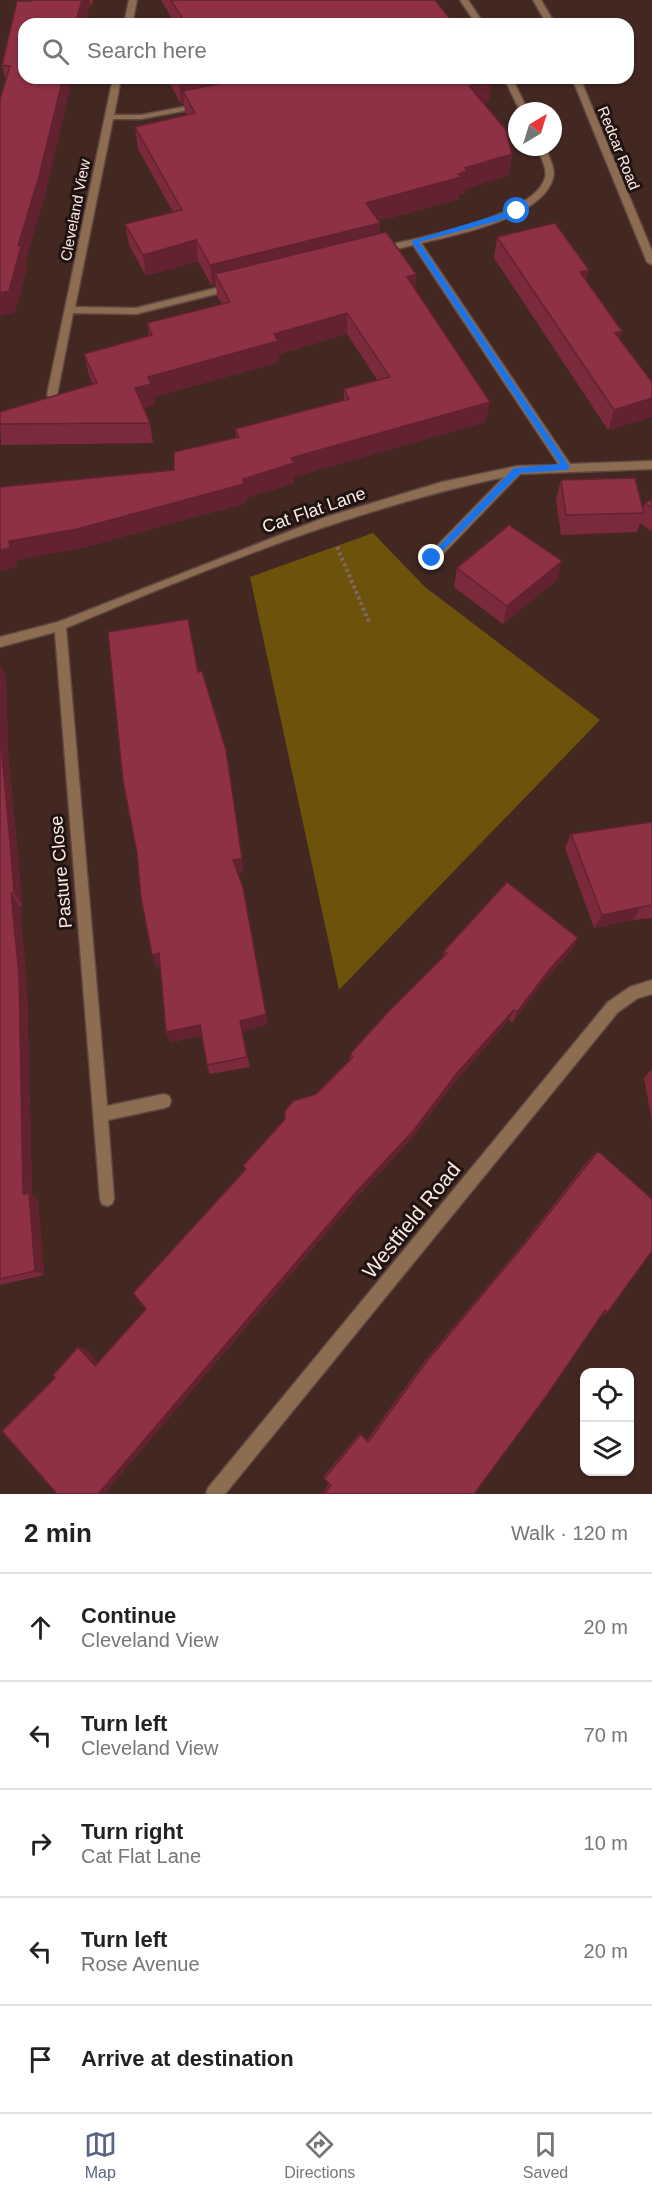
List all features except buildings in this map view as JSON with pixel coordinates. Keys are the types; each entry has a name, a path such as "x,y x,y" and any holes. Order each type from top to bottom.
{"street":[{"path":"130,18 134,0"},
{"path":"464,0 476,18"},
{"path":"537,0 548,18"},
{"name":"Cleveland View","path":"52,394 116,84"},
{"path":"511,84 520,102"},
{"name":"Redcar Road","path":"578,84 652,262"},
{"path":"109,117 141,117 212,103"},
{"path":"368,253 494,220 517,211 544,188 549,178 544,156"},
{"path":"415,241 566,467"},
{"path":"71,309 136,311 240,285"},
{"name":"Cat Flat Lane","path":"0,642 60,627 117,602 326,521 442,486 517,470 652,465"},
{"path":"432,558 517,470"},
{"name":"Pasture Close","path":"60,627 108,1199"},
{"name":"Westfield Road","path":"214,1494 613,1007 635,992 652,987"},
{"path":"100,1115 164,1101"}],"path":[{"path":"326,521 370,624"}],"shaded area":[{"path":"373,533 425,587 600,720 339,990 250,577"}],"route":[{"path":"432,558 517,470 566,467 415,241 494,220 517,211"}]}
